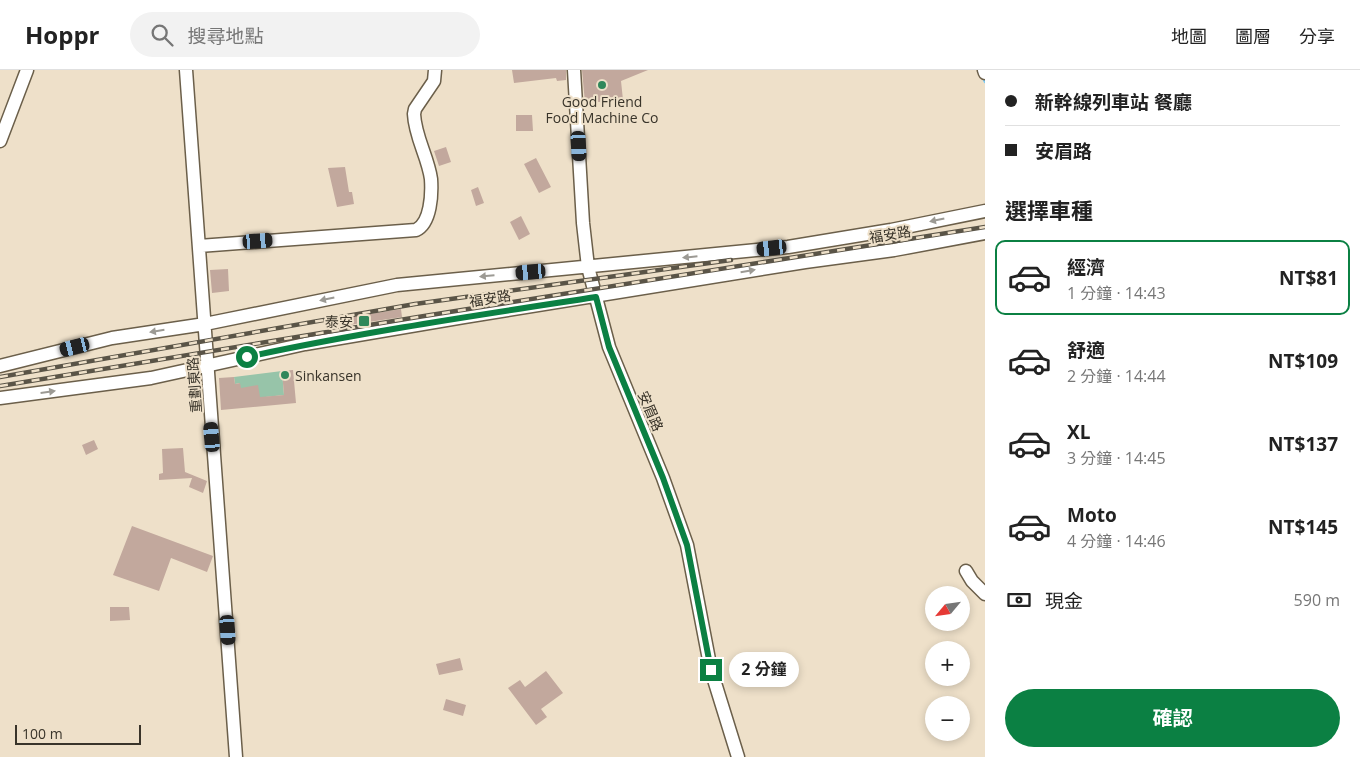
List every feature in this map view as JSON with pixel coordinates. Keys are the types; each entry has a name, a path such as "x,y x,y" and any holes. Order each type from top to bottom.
{"street":[{"path":"0,140 28,70"},
{"name":"重劃東路","path":"186,70 236,757"},
{"path":"199,246 416,230 421,228 428,211 431,182 414,114 415,109 434,81 436,70"},
{"name":"安眉路","path":"574,70 583,223 588,267 609,347 663,478 687,545 711,670 738,757"},
{"name":"福安路","path":"0,366 112,338 205,324 397,285 800,245 985,211"},
{"name":"福安路","path":"0,398 151,378 305,344 729,274 894,250 985,233"},
{"path":"725,253 729,274"},
{"path":"966,570 972,581 985,594"}],"green space":[{"path":"282,371 284,395 238,400 240,383 235,384 234,377"}],"building":[{"path":"512,70 566,70 566,80 557,81 556,78 514,83"},
{"name":"Good Friend Food Machine Co","path":"582,70 648,70 621,81 623,100 585,103"},
{"path":"516,115 532,115 533,131 516,131"},
{"path":"446,147 451,162 439,166 434,151"},
{"path":"536,158 551,187 539,193 524,164"},
{"path":"345,167 349,192 352,192 354,204 337,207 328,168"},
{"path":"478,187 484,203 476,206 471,190"},
{"path":"521,216 530,234 519,240 510,222"},
{"path":"228,269 229,291 212,293 210,270"},
{"path":"401,309 402,317 329,328 327,321"},
{"path":"293,370 296,403 221,410 219,378 234,377 235,384 240,383 241,388 258,385 260,397 284,395 282,371"},
{"path":"94,440 98,449 86,455 82,445"},
{"path":"183,448 185,472 207,481 203,493 189,487 192,478 159,480 159,474 163,473 162,449"},
{"path":"132,526 213,556 207,572 171,558 159,591 113,575"},
{"path":"110,607 129,607 130,620 110,621"},
{"path":"460,658 463,670 439,675 436,664"},
{"path":"546,671 563,693 541,709 547,717 536,725 508,688 520,680 525,687"},
{"path":"446,699 466,705 463,716 443,710"}],"waterway":[{"path":"982,76 985,82"}],"railway":[{"path":"0,386 418,317 985,227"},
{"path":"0,377 415,304 731,260"}],"place":[{"name":"Good Friend Food Machine Co","path":"602,85"},
{"name":"泰安","path":"364,321"},
{"name":"Sinkansen","path":"285,375"}],"route":[{"path":"247,357 305,344 596,297 609,347 663,478 687,545 711,670"}]}
